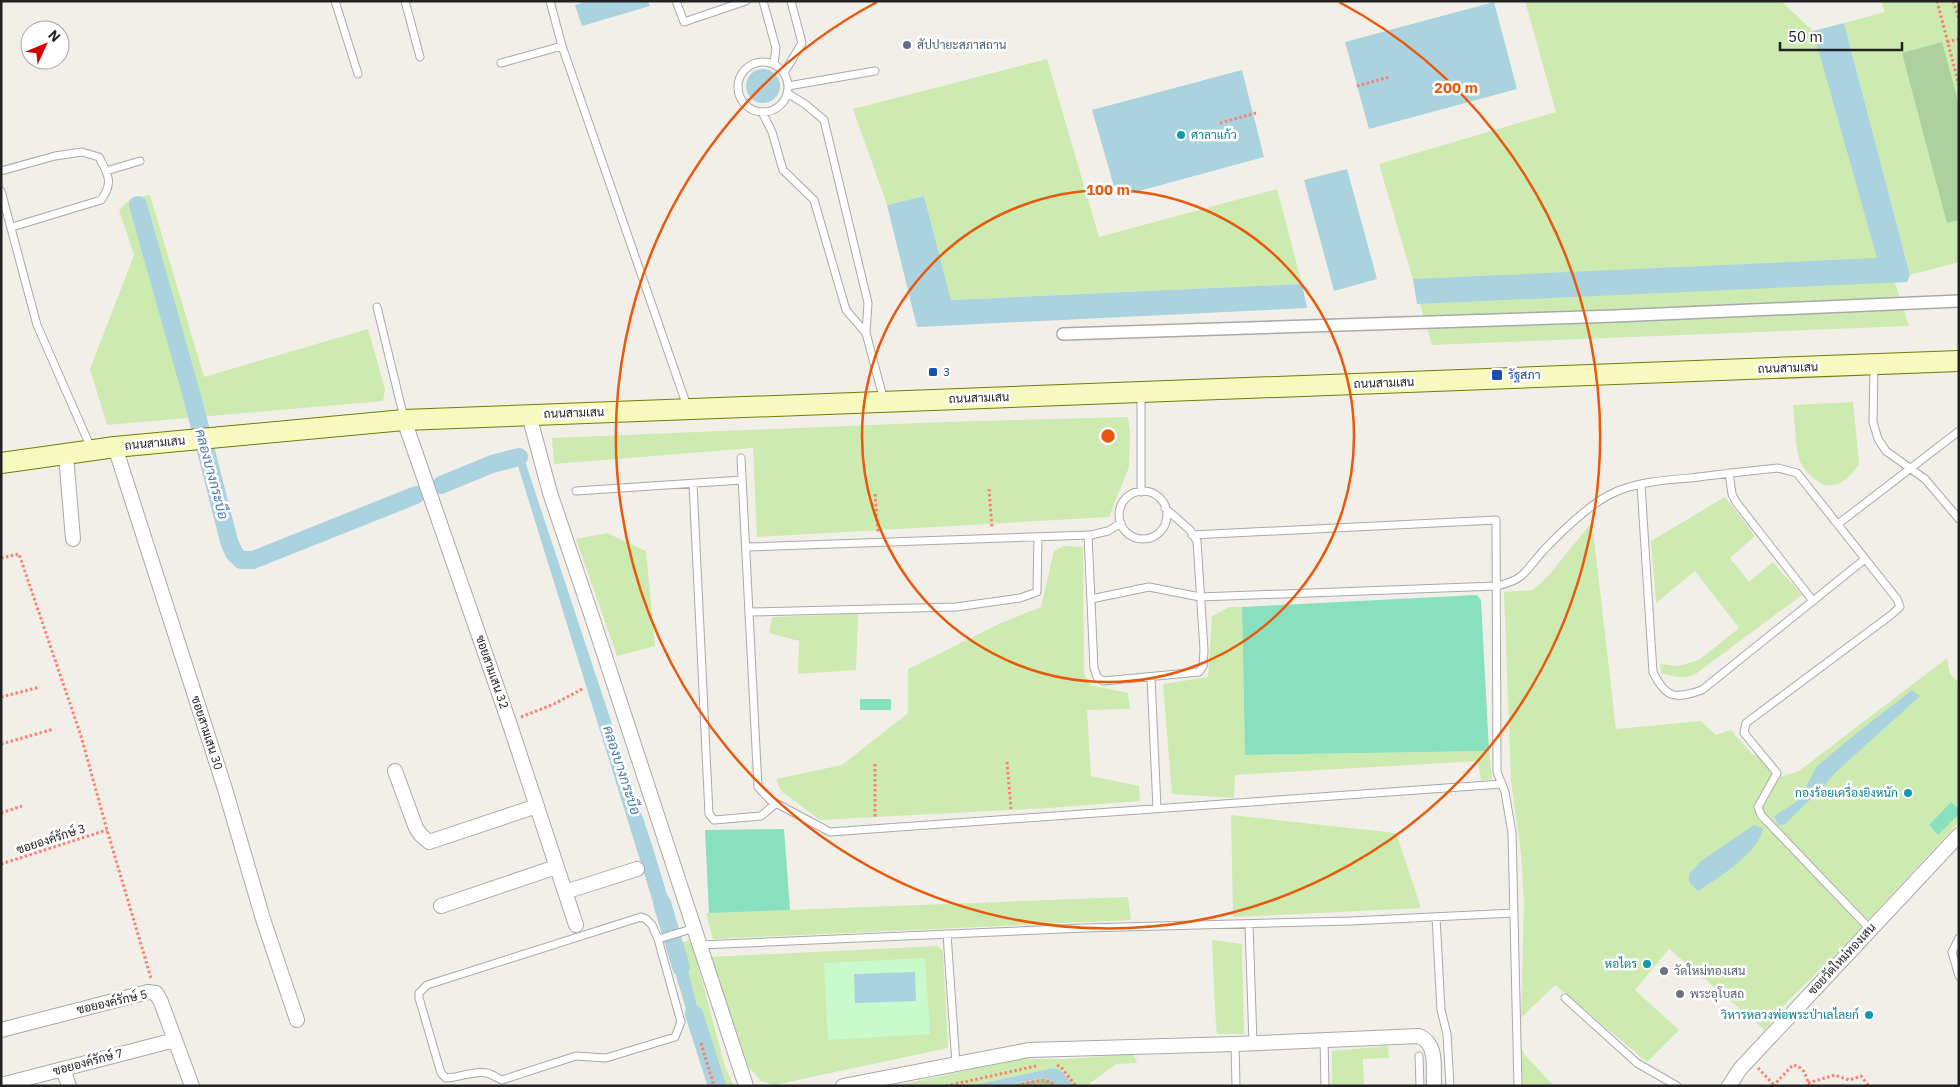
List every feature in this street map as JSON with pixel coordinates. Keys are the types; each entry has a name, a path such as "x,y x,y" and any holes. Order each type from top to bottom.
{"main road":[{"name":"ถนนสามเสน","path":"1,463 115,447 404,420 1959,361"}],"street":[{"path":"1063,334 1615,316 1959,301"},
{"path":"529,415 550,493 746,1086"},
{"name":"ซอยสามเสน 32","path":"404,420 509,722 578,931"},
{"name":"ซอยสามเสน 30","path":"115,447 225,788 263,919 297,1020"},
{"path":"66,455 73,539"},
{"path":"395,771 416,828 430,842 537,806"},
{"name":"ซอยวัดใหม่ทองเสน","path":"1729,1086 1749,1059 1959,835"},
{"path":"441,906 556,867"},
{"path":"565,892 637,869"},
{"name":"ซอยองค์รักษ์ 5","path":"1,1030 148,992 156,993 162,1002 192,1086"},
{"path":"843,1086 1029,1050 1419,1036 1427,1040 1432,1046 1434,1086"},
{"name":"ซอยองค์รักษ์ 7","path":"1,1085 175,1040"},
{"path":"63,1069 68,1086"}],"lane":[{"path":"335,1 358,74"},
{"path":"405,1 420,57"},
{"path":"550,1 562,46 688,409"},
{"path":"676,1 684,22 746,1"},
{"path":"763,1 776,48 774,64"},
{"path":"784,73 802,43 791,1"},
{"path":"501,63 562,46"},
{"path":"788,90 781,105 762,112 747,106 738,92 740,77 744,70 758,62 774,64 784,73 788,90 824,120 868,303 866,333 884,402"},
{"path":"788,90 875,71"},
{"path":"762,112 772,132 783,170 814,200 846,310 866,333"},
{"path":"1,171 56,156 82,152 99,157 108,175 108,191 101,200 12,227"},
{"path":"106,171 140,161"},
{"path":"1,191 37,325 92,450"},
{"path":"377,307 404,420"},
{"path":"1874,364 1873,422 1878,439 1886,451 1925,479 1959,519"},
{"path":"1140,392 1141,492"},
{"path":"1838,524 1959,431"},
{"path":"741,458 758,787 770,800 830,832 1502,784"},
{"path":"1091,599 1149,587 1200,597 1496,586 1511,583 1524,575 1543,551 1580,516 1608,495 1625,488 1658,481 1778,468 1797,473 1897,599 1900,607 1746,723 1743,729 1744,733 1778,773 1758,807 1761,815 1870,929"},
{"path":"1729,473 1732,494 1736,502 1813,601"},
{"path":"576,491 742,480"},
{"path":"693,484 709,814 714,820 761,816 776,803"},
{"path":"1642,485 1653,672 1659,685 1666,693 1675,695 1690,694 1702,690 1866,559"},
{"path":"1088,535 1094,668 1097,677 1103,681 1199,672 1203,666 1204,650 1197,542 1156,496 1149,492 1141,492 1127,497 1120,511 1121,523 1133,537 1149,538 1162,530 1167,516 1165,508"},
{"path":"1192,535 1496,520 1497,772 1505,792 1512,833 1518,1086"},
{"path":"746,547 1088,535 1108,531 1121,523"},
{"path":"750,612 956,607 1020,598 1037,592 1038,537"},
{"path":"1151,677 1157,808"},
{"path":"700,945 1085,928 1249,924 1514,913"},
{"path":"641,917 652,925 662,938 681,1022 675,1037 606,1058 576,1056 502,1080 487,1073 479,1072 446,1078 441,1072 419,993 427,985 578,931 641,917"},
{"path":"1436,917 1441,1010 1447,1034 1450,1086"},
{"path":"1249,924 1253,1043"},
{"path":"662,938 695,928"},
{"path":"947,934 956,1064"},
{"path":"1959,938 1952,952 1959,976"},
{"path":"1565,998 1637,1063 1677,1086"},
{"path":"1324,1040 1325,1086"},
{"path":"1235,1044 1236,1086"},
{"path":"1419,1056 1420,1086"}],"path":[{"path":"1937,1 1959,85"},
{"path":"1953,1 1959,19"},
{"path":"1947,42 1959,38"},
{"path":"1357,86 1390,77"},
{"path":"1220,123 1256,113"},
{"path":"989,489 992,538"},
{"path":"876,494 879,542"},
{"path":"1,558 19,554 81,736 151,979"},
{"path":"1,697 40,687"},
{"path":"509,722 554,704 584,688"},
{"path":"1,744 54,729"},
{"path":"1007,762 1012,818"},
{"path":"874,764 874,829"},
{"path":"1,813 22,806"},
{"name":"ซอยองค์รักษ์ 3","path":"1,864 107,830"},
{"path":"701,1043 714,1086"},
{"path":"1749,1059 1773,1085 1793,1065 1800,1066 1805,1072 1809,1084 1834,1075 1849,1080 1861,1076 1869,1086"},
{"path":"1050,1064 1061,1067 1076,1086"},
{"path":"946,1086 1039,1066"},
{"path":"1017,1086 1043,1080 1051,1082 1055,1086"}],"green space":[{"path":"1525,1 1781,1 1813,31 1909,326 1432,345 1379,164 1556,112"},
{"path":"1881,1 1959,1 1959,262 1910,275 1844,23 1885,12"},
{"path":"1942,42 1959,105 1959,220 1947,223 1902,53"},
{"path":"1047,59 1099,237 1277,189 1302,284 951,300 924,196 887,205 853,109"},
{"path":"150,195 204,377 368,329 385,389 383,401 107,425 90,369 134,255 119,210 130,199"},
{"path":"1853,402 1859,464 1843,482 1830,486 1824,485 1810,475 1799,459 1793,405"},
{"path":"1128,417 1130,432 1129,467 1109,517 757,537 753,448 554,464 552,438 943,422"},
{"path":"1725,497 1755,536 1730,558 1749,582 1773,562 1802,595 1697,673 1675,677 1661,673 1660,664 1679,666 1699,660 1739,628 1695,571 1656,603 1651,541"},
{"path":"1592,522 1616,729 1701,721 1716,735 1731,730 1752,754 1762,756 1780,777 1799,771 1947,658 1950,674 1959,683 1959,822 1843,947 1787,1002 1765,1030 1669,949 1635,990 1679,1030 1647,1062 1555,985 1521,1018 1524,903 1521,853 1511,781 1504,592 1533,590 1549,575"},
{"path":"607,533 646,551 655,646 617,656 576,539"},
{"path":"1063,546 1083,547 1084,673 1090,685 1128,693 1130,709 1087,710 1091,776 1139,786 1140,801 1049,808 820,820 780,790 776,779 842,765 908,713 908,669 1001,623 1041,607 1054,551"},
{"path":"1477,595 1481,600 1489,751 1245,755 1242,607"},
{"path":"1229,607 1242,607 1245,755 1489,751 1492,779 1481,780 1478,761 1235,775 1234,798 1172,794 1163,684 1208,677 1212,616"},
{"path":"858,614 856,670 798,674 799,641 769,633 772,617"},
{"path":"860,699 891,699 891,710 860,710"},
{"path":"1951,802 1959,809 1959,814 1938,835 1929,825"},
{"path":"1231,815 1396,833 1421,908 1233,917"},
{"path":"784,829 790,910 709,913 705,830"},
{"path":"1128,897 1131,920 713,939 706,913"},
{"path":"691,939 725,1067 734,1086 721,1086 705,1036 681,943"},
{"path":"1212,940 1242,944 1244,1034 1217,1034"},
{"path":"938,946 943,951 948,1048 774,1085 761,1081 748,1066 709,957"},
{"path":"925,958 930,1034 828,1040 824,963"},
{"path":"1520,1045 1525,1055 1554,1086 1521,1086"},
{"path":"1388,1046 1389,1058 1363,1059 1364,1086 1332,1086 1332,1051"},
{"path":"1134,1054 1137,1063 1116,1064 1086,1086 1075,1086 1060,1070 1053,1068 970,1086 895,1086 1018,1059 1068,1059"},
{"path":"1043,1078 1052,1081 1057,1086 1005,1086"}],"water":[{"path":"587,1 648,1 650,6 582,26 575,5"},
{"path":"1494,2 1517,89 1369,129 1345,42"},
{"path":"1844,23 1910,275 1907,282 1417,304 1413,279 1877,258 1813,31"},
{"path":"763,69 770,70 775,74 779,79 779,93 775,98 770,102 763,103 756,102 751,98 747,93 746,86 747,79 751,74 756,70"},
{"path":"1242,70 1264,157 1117,197 1092,110"},
{"path":"1347,169 1377,279 1334,291 1304,180"},
{"path":"924,196 951,300 1302,284 1307,308 917,327 887,205"},
{"path":"522,452 652,845 676,924 661,928 514,453"},
{"path":"1912,690 1920,696 1835,773 1785,824 1778,825 1774,816 1799,800 1817,766"},
{"path":"1754,825 1763,829 1754,847 1736,864 1698,891 1689,882 1689,874 1701,861"},
{"path":"681,943 705,1036 695,1039 667,946"},
{"path":"915,972 916,1001 855,1003 854,974"},
{"path":"1053,1068 1060,1070 1075,1086 1057,1086 1052,1081 1042,1078 1005,1086 970,1086"}],"waterway":[{"name":"คลองบางกระบือ","path":"138,205 193,400 229,541 234,553 241,560 253,560 416,495"},
{"name":"คลองบางกระบือ","path":"441,485 492,464 519,457"},
{"name":"คลองบางกระบือ","path":"662,903 681,967"},
{"name":"คลองบางกระบือ","path":"694,1014 717,1086"}],"place":[{"name":"สัปปายะสภาสถาน","path":"907,45"},
{"name":"ศาลาแก้ว","path":"1181,135"},
{"name":"3","path":"933,372"},
{"name":"รัฐสภา","path":"1497,375"},
{"name":"กองร้อยเครื่องยิงหนัก","path":"1908,793"},
{"name":"หอไตร","path":"1647,964"},
{"name":"วัดใหม่ทองเสน","path":"1664,971"},
{"name":"พระอุโบสถ","path":"1680,994"},
{"name":"วิหารหลวงพ่อพระป่าเลไลยก์","path":"1869,1015"}]}
